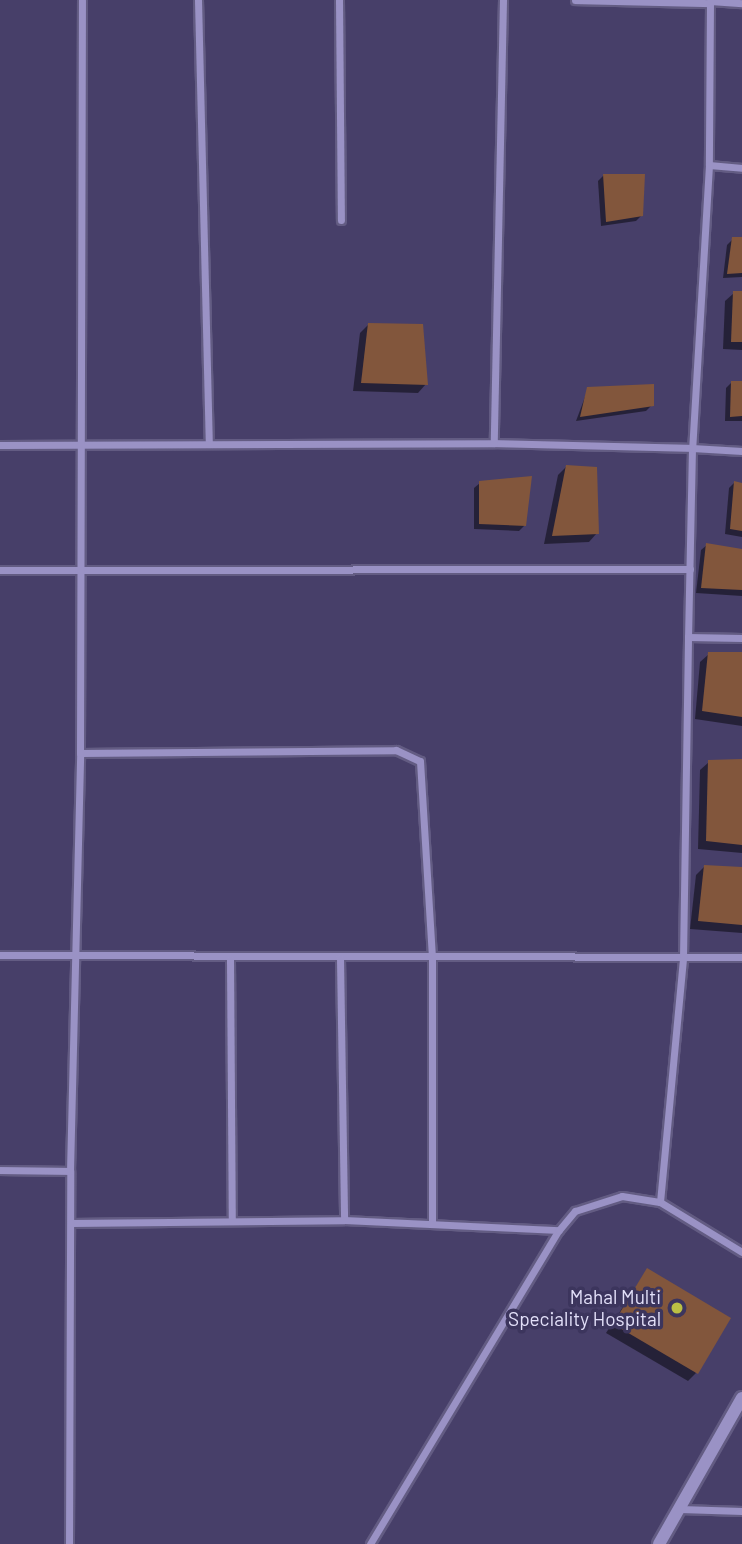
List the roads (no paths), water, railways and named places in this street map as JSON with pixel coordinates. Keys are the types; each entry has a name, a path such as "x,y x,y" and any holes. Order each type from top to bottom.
{"street":[{"path":"69,1544 70,1171 80,753 82,0"},
{"path":"198,0 209,444"},
{"path":"339,0 341,220"},
{"path":"494,443 503,0"},
{"path":"575,0 742,2"},
{"path":"660,1202 683,958 692,448 709,165 710,2"},
{"path":"709,165 742,167"},
{"path":"0,445 494,443 742,451"},
{"path":"0,570 690,569"},
{"path":"688,637 742,639"},
{"path":"80,753 396,750 414,754 423,773 432,958 432,1222"},
{"path":"0,955 77,959 742,957"},
{"path":"340,958 344,1220"},
{"path":"230,959 233,1220"},
{"path":"0,1170 70,1171"},
{"path":"370,1544 559,1230 575,1211 594,1202 622,1196 660,1202 742,1252"},
{"path":"71,1223 344,1220 559,1230"},
{"path":"659,1544 742,1398"},
{"path":"680,1509 742,1511"}],"place":[{"name":"Mahal Multi Speciality Hospital","path":"677,1308"}]}
